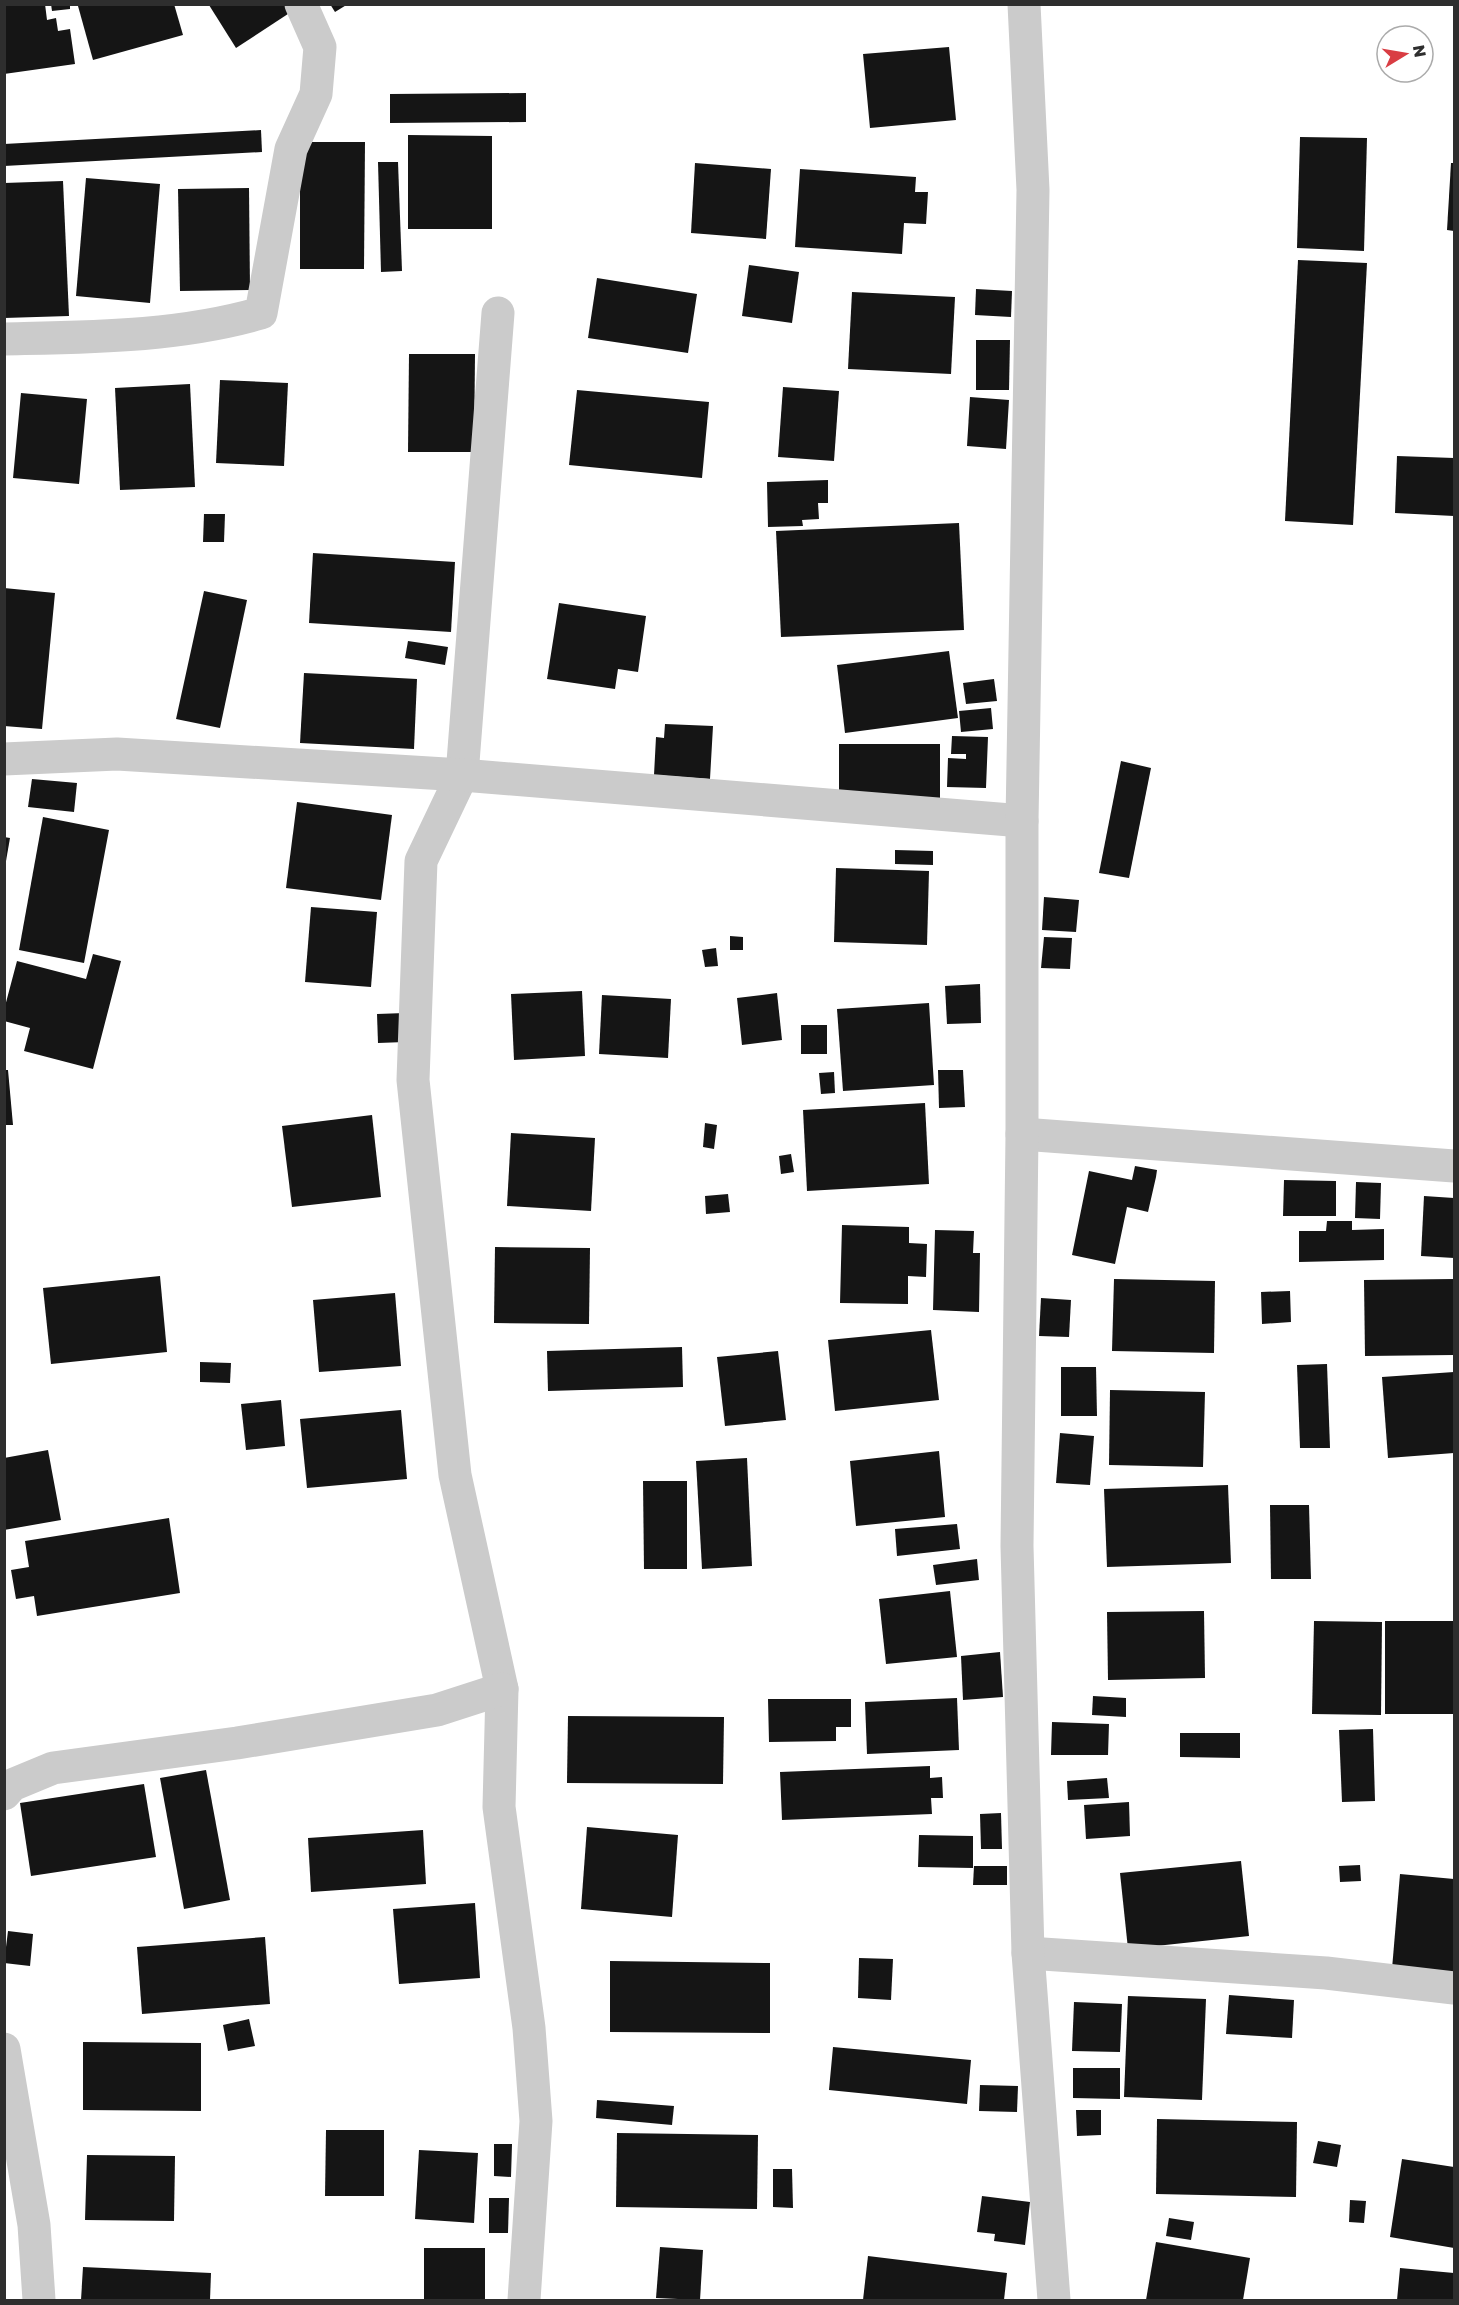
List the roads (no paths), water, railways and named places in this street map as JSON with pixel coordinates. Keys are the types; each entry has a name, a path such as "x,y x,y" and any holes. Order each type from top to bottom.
{"street":[{"path":"4,339 124,336 222,324 261,313 291,149 316,94 320,47 301,4"},
{"path":"1024,4 1033,190 1022,821 1022,1134 1017,1546 1028,1953 1054,2301"},
{"path":"498,313 462,775 421,861 413,1080 455,1475 502,1689 499,1807 529,2028 536,2121 524,2301"},
{"path":"4,759 117,754 462,775 1022,821"},
{"path":"1022,1134 1455,1166"},
{"path":"4,1794 12,1785 53,1768 237,1743 437,1710 502,1689"},
{"path":"1028,1953 1326,1973 1455,1988"},
{"path":"4,2049 34,2225 39,2301"}]}
